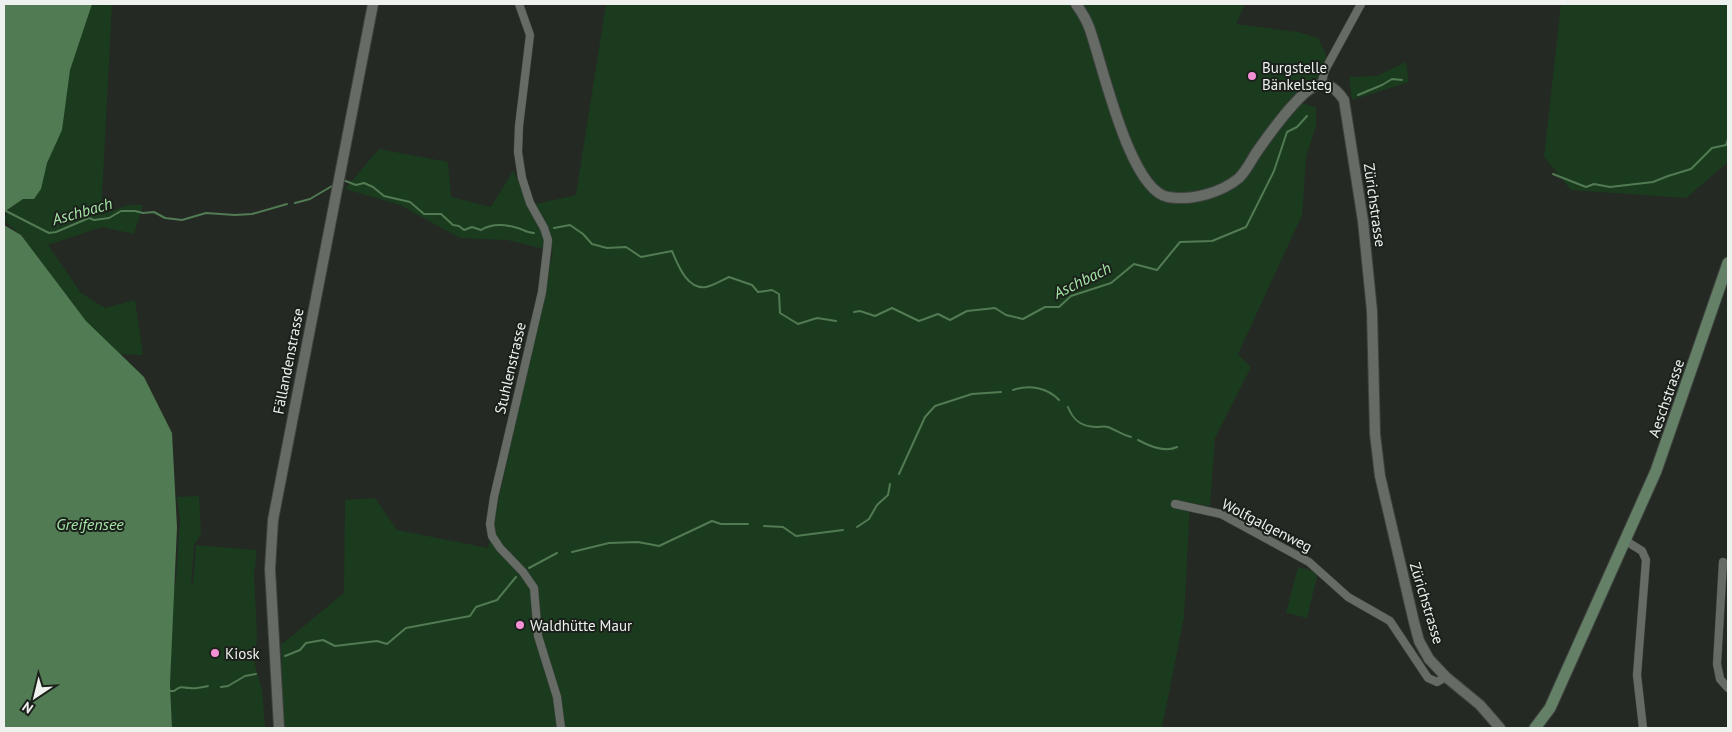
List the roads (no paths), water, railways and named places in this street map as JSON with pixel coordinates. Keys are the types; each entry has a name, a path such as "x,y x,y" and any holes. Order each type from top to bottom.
{"main road":[{"name":"Aeschstrasse","path":"1535,728 1550,708 1626,541 1670,435 1728,262"}],"street":[{"name":"Fällandenstrasse","path":"279,728 270,569 274,520 372,4"},
{"name":"Stuhlenstrasse","path":"519,4 530,35 519,126 518,152 522,178 530,203 544,228 548,240 548,250 542,292 494,497 490,524 492,536 500,548 523,572 534,588 538,636 557,698 561,728"},
{"path":"1076,4 1088,24 1119,124 1136,163 1153,190 1166,197 1176,198 1207,194 1224,188 1240,177 1277,122 1306,90 1321,85 1325,70 1361,4"},
{"name":"Zürichstrasse","path":"1321,85 1331,88 1344,100 1362,211 1372,311 1375,434 1383,496 1420,641 1429,659 1446,677 1480,705 1500,728"},
{"name":"Wolfgalgenweg","path":"1175,504 1221,514 1309,562 1348,596 1390,621 1428,678 1437,682 1446,677"},
{"path":"1626,541 1642,551 1646,560 1638,666 1642,728"},
{"path":"1724,562 1717,664 1720,679 1728,688"}],"water":[{"path":"4,4 92,4 70,70 62,130 47,163 41,189 34,199 23,199 4,212"},
{"name":"Greifensee","path":"4,225 21,235 86,321 144,377 172,433 177,527 170,684 172,728 4,728"}],"waterway":[{"name":"Aschbach","path":"1358,95 1392,79 1402,80"},
{"name":"Aschbach","path":"854,312 860,311 875,316 892,308 919,321 938,314 950,320 967,311 995,308 1006,315 1023,319 1045,307 1059,307 1071,296 1111,283 1134,264 1157,270 1180,242 1212,241 1246,227 1274,171 1287,132 1297,127 1307,116"},
{"name":"Aschbach","path":"1553,174 1586,187 1594,184 1610,187 1653,182 1691,169 1712,148 1726,145 1728,139"},
{"name":"Aschbach","path":"343,180 356,185 364,183 373,187 384,196 410,202 424,214 441,214 453,225 459,226 464,230 472,227 481,230 501,225 534,233"},
{"name":"Aschbach","path":"295,203 310,199 332,186"},
{"name":"Aschbach","path":"4,210 49,233 56,232 89,218 94,220 109,218 121,211 154,212 165,218 182,220 206,213 252,214 287,204"},
{"name":"Aschbach","path":"554,228 570,225 583,234 592,244 607,248 626,247 641,257 672,251 684,275 694,285 706,287 729,277 752,285 758,292 772,290 779,294 780,313 798,324 817,318 836,321"},
{"path":"1013,390 1025,387 1038,388 1059,400"},
{"path":"899,474 925,417 935,406 972,394 1001,392"},
{"path":"1068,407 1072,416 1086,426 1108,427 1131,437"},
{"path":"1138,440 1162,449 1177,447"},
{"path":"857,527 869,519 877,505 888,495 890,484"},
{"path":"572,552 609,543 638,542 659,546 712,521 721,524 748,524"},
{"path":"764,526 783,527 796,536 843,530"},
{"path":"529,568 557,553"},
{"path":"285,656 300,650 306,643 323,640 335,646 377,641 387,644 406,628 470,616 476,607 497,600 516,577"},
{"path":"221,687 228,686 245,676 256,674"},
{"path":"170,691 180,687 208,686"}],"place":[{"name":"Burgstelle Bänkelsteg","path":"1252,76"},
{"name":"Waldhütte Maur","path":"520,625"},
{"name":"Kiosk","path":"215,653"}]}
